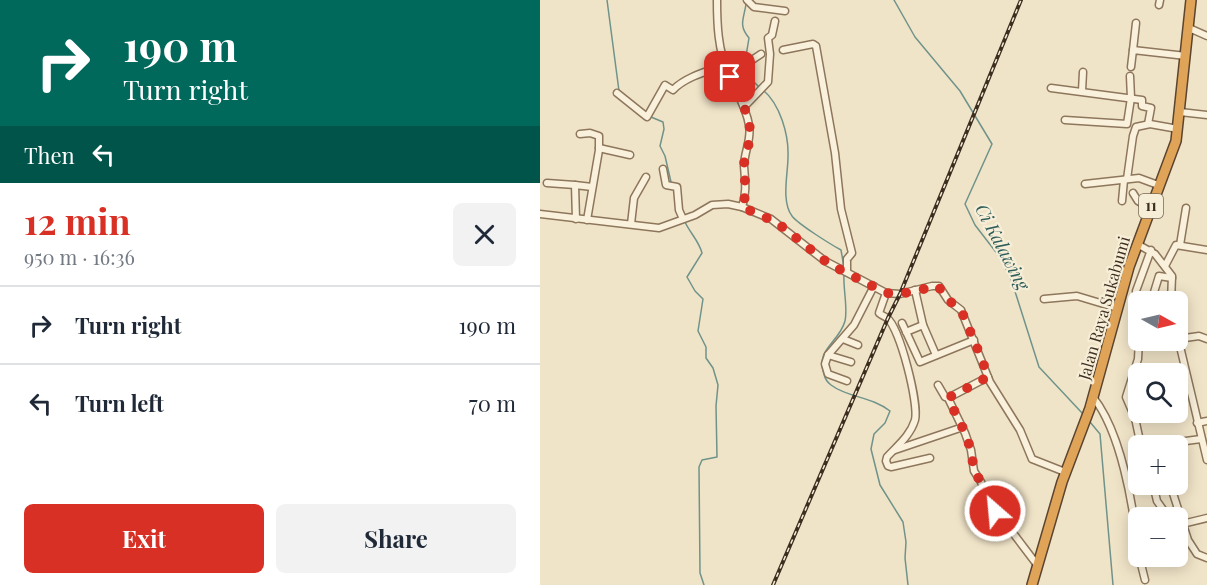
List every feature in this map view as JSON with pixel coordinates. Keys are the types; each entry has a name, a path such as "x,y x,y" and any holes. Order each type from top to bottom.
{"highway":[{"name":"Jalan Raya Sukabumi","path":"1032,585 1065,472 1090,408 1137,244 1174,148 1180,112 1191,0"}],"street":[{"path":"717,0 717,26 725,64 750,126 745,160 746,197 742,207"},
{"path":"747,0 754,7 785,11"},
{"path":"744,107 768,82 770,54 768,38 772,35 775,21"},
{"path":"1131,67 1136,23"},
{"path":"1189,28 1207,36"},
{"path":"783,50 813,44 816,46 835,153 841,209 852,253 847,259 847,272"},
{"path":"1133,50 1186,56"},
{"path":"617,93 648,117 665,85 673,90 693,77 740,55 754,59 761,54"},
{"path":"1082,91 1083,72"},
{"path":"1065,120 1127,124 1131,98 1130,76"},
{"path":"1051,88 1142,100 1142,106 1151,108 1148,124"},
{"path":"1180,112 1207,115"},
{"path":"1122,201 1136,127 1148,124 1178,129"},
{"path":"580,134 598,134 599,148 587,220"},
{"path":"599,148 630,155"},
{"path":"663,169 666,185 676,187 679,210 684,219"},
{"path":"631,224 634,198 646,177"},
{"path":"1085,184 1142,179 1158,185"},
{"path":"547,183 592,187"},
{"path":"575,185 576,219"},
{"path":"1133,193 1138,201 1150,208"},
{"path":"540,214 661,228 714,205 728,204 742,207 776,222 825,261 886,293 900,294 932,286 940,287 948,300 960,308 988,377 1020,430 1032,459 1065,472"},
{"path":"1180,245 1186,208"},
{"path":"1137,244 1150,250 1165,266 1172,278 1171,291"},
{"path":"1165,266 1175,246 1207,250"},
{"path":"1136,291 1150,250"},
{"path":"1154,291 1159,276 1172,278"},
{"path":"847,381 828,374 825,364 828,355 857,320 874,286"},
{"path":"915,290 923,325 936,355"},
{"path":"886,293 879,313 888,318 898,340 914,392 916,413 910,432 886,459 889,466 930,458"},
{"path":"1044,299 1077,296 1117,308"},
{"path":"902,323 920,362"},
{"path":"906,332 923,325"},
{"path":"1188,338 1199,336 1207,339"},
{"path":"843,339 858,345"},
{"path":"907,367 974,340"},
{"path":"1138,351 1138,359 1126,397 1138,435"},
{"path":"1181,351 1207,460"},
{"path":"828,355 851,362"},
{"path":"948,398 988,377"},
{"path":"938,386 948,398 963,427 971,450 974,471 981,482 991,509 997,512 1038,566"},
{"path":"1093,398 1106,417 1126,476 1131,507"},
{"path":"1197,423 1207,421"},
{"path":"894,450 963,427"},
{"path":"1188,441 1201,439"},
{"path":"1188,523 1207,518"},
{"path":"1188,540 1197,554 1207,558"},
{"path":"1142,567 1145,580"}],"waterway":[{"path":"607,0 619,91"},
{"name":"Ci Kalawing","path":"894,0 915,37 960,91 992,144 965,204 975,225 1002,260 1012,282 1039,367 1083,414"},
{"path":"746,4 743,22 749,38 746,56"},
{"path":"746,61 749,77 759,87"},
{"path":"763,90 779,112 785,130 788,148 786,195 789,210 801,224 841,250 844,267"},
{"path":"651,117 663,122 664,129 660,146 665,156 671,182"},
{"path":"685,222 702,253 687,277 703,299 698,331 706,347 706,358 713,368 718,385 717,457 702,460 699,467 700,573 704,585"},
{"path":"844,275 845,321 842,329 825,352 822,365 827,382 831,385 875,402 890,411 885,423 874,434 871,449 880,485 903,522 908,585"},
{"name":"Ci Kalawing","path":"1090,422 1100,434 1113,585"}],"railway":[{"path":"773,585 900,294 1021,0"}],"route":[{"path":"730,77 750,126 750,139 744,162 746,197 742,207 776,222 829,264 886,293 900,294 938,286 948,300 960,308 988,377 948,398 963,427 971,450 974,471 981,482 991,509 995,511"}]}
